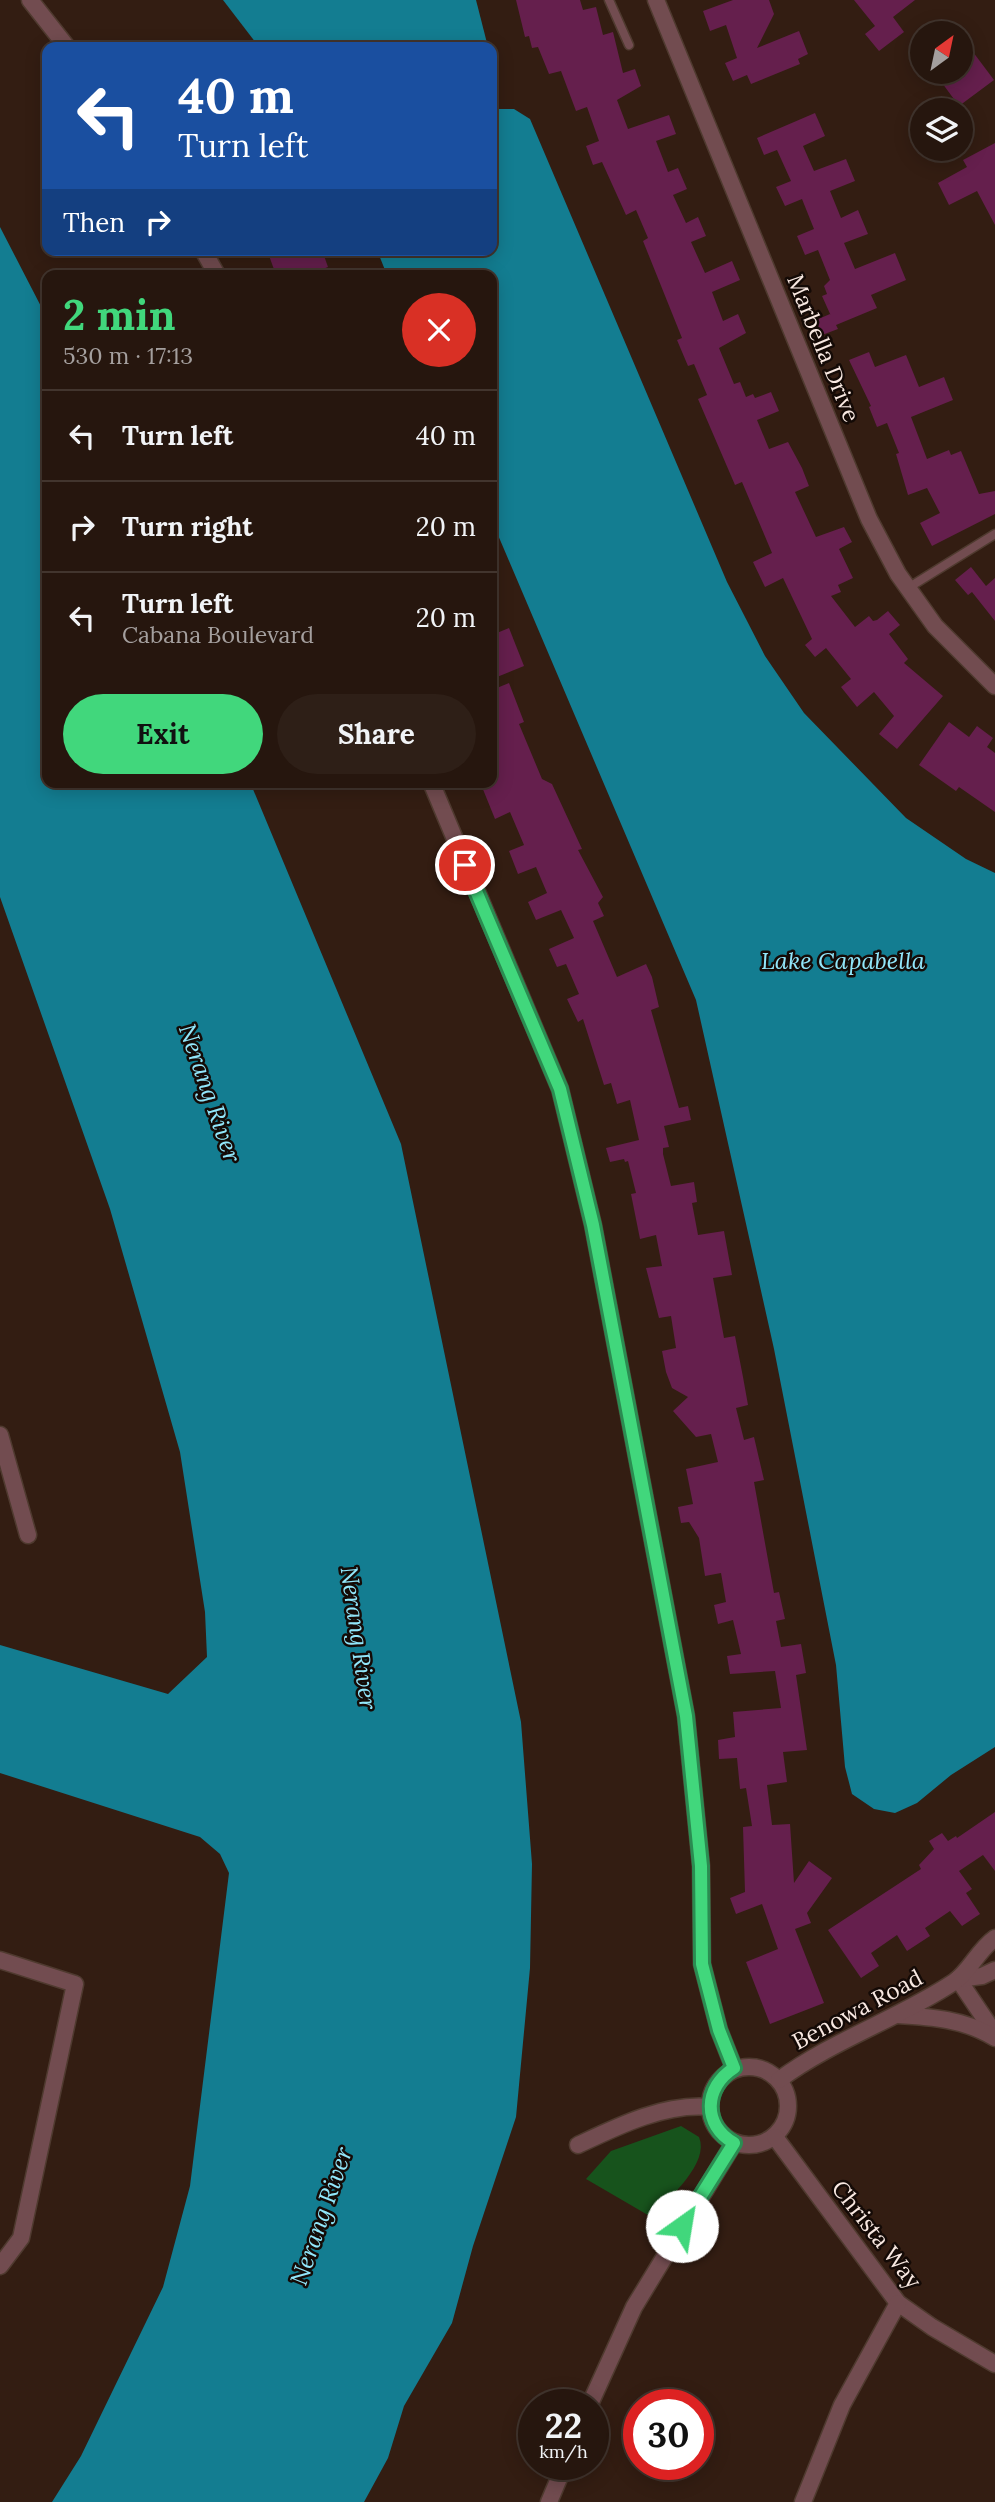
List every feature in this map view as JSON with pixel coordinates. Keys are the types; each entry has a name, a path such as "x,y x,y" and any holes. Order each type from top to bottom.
{"street":[{"path":"30,0 63,42"},
{"name":"Marbella Drive","path":"656,0 869,519 908,588 935,625 995,686"},
{"path":"434,788 560,1089 593,1225 686,1716 701,1866 702,1964 719,2030 734,2068"},
{"path":"0,1435 5,1475 28,1535"},
{"name":"Benowa Road","path":"779,2080 811,2057 895,2015 958,1979 985,1945 995,1938"},
{"path":"0,1960 75,1984 21,2238 0,2266"},
{"name":"Benowa Road","path":"958,1979 982,1976 995,1969"},
{"path":"958,1979 995,2036"},
{"path":"895,2015 951,2020 995,2036"},
{"path":"755,2067 779,2080 788,2100 788,2114 775,2137 748,2146 734,2143 717,2129 709,2107 718,2081 734,2068 755,2067"},
{"path":"578,2145 611,2129 685,2105 709,2107"},
{"name":"Christa Way","path":"775,2137 898,2303 932,2327 995,2364"},
{"path":"597,2389 634,2306 734,2143"},
{"path":"803,2502 842,2405 898,2303"},
{"path":"549,2502 558,2480"}],"lane":[{"path":"609,0 629,45"},
{"path":"908,588 995,534"}],"green space":[{"path":"681,2126 699,2137 699,2158 686,2179 653,2218 586,2179 611,2151"}],"water":[{"path":"223,0 476,0 487,42 255,42"},
{"name":"Lake Capabella","path":"497,109 514,109 530,119 727,582 765,656 804,713 906,818 966,859 995,873 995,1747 951,1775 917,1803 895,1813 874,1809 852,1794 845,1767 836,1665 774,1349 696,1000 497,533 497,270 385,270 379,256 497,256"},
{"name":"Nerang River","path":"0,227 42,308 42,788 253,788 401,1144 521,1722 532,1864 530,1968 516,2117 473,2246 452,2323 404,2406 388,2458 364,2502 52,2502 81,2456 163,2287 190,2186 229,1873 220,1854 200,1837 0,1773 0,1645 168,1694 207,1657 205,1612 180,1452 110,1209 0,897"}],"building":[{"path":"516,0 580,0 583,10 596,7 603,35 613,32 623,73 635,69 641,86 617,100 628,129 669,115 676,134 656,141 668,172 678,168 687,189 673,195 686,223 698,217 706,236 691,242 705,273 732,261 740,280 712,292 723,321 738,314 746,333 719,348 734,384 740,382 746,397 753,394 755,398 771,392 779,411 757,420 769,449 788,442 802,468 809,486 795,492 816,537 844,527 852,542 839,549 853,578 838,585 841,592 831,596 855,627 869,616 873,621 877,620 888,611 900,625 889,634 908,659 904,663 943,696 897,749 879,734 894,716 874,692 857,707 841,687 851,679 826,648 815,657 805,645 812,639 783,578 765,587 753,562 772,553 742,482 735,485 698,399 707,395 694,364 688,366 677,340 682,338 643,241 648,238 636,210 626,215 602,162 593,165 586,146 599,141 587,107 576,111 561,71 549,74 538,47 532,48 529,36 525,37"},
{"path":"733,0 769,0 774,14 757,48 799,31 808,54 798,59 800,64 751,84 747,75 733,81 725,63 737,58 726,25 710,31 703,11"},
{"path":"854,0 915,0 893,17 904,32 879,51 865,34 875,26"},
{"path":"973,52 994,80 970,98 953,98 943,84 973,84"},
{"path":"815,113 825,136 803,146 814,171 846,159 855,181 830,191 841,218 858,210 868,234 844,243 855,269 895,253 906,280 871,295 877,308 836,325 838,329 822,335 816,320 830,314 831,316 822,296 827,294 824,286 830,280 818,250 805,255 797,236 814,229 802,199 785,206 776,187 791,181 777,150 764,155 757,138"},
{"path":"995,143 995,225 977,191 949,205 938,183 967,167 964,161 973,161 973,155"},
{"path":"269,256 324,256 328,267 320,270 274,270"},
{"path":"869,352 875,367 906,355 919,387 944,377 953,400 911,417 927,459 949,450 951,455 961,451 979,494 995,491 995,514 932,546 920,523 940,513 927,488 908,495 896,454 899,453 887,423 877,427 869,407 871,406 849,360"},
{"path":"971,567 986,586 995,578 995,621 972,592 968,595 955,580"},
{"path":"509,628 524,666 497,677 497,633"},
{"path":"509,683 524,722 519,724 542,779 552,784 582,849 578,850 603,897 598,903 604,916 593,921 617,977 646,964 652,977 659,1007 651,1010 679,1108 688,1106 691,1120 664,1126 669,1147 663,1148 663,1154 671,1186 694,1182 697,1202 692,1203 698,1235 724,1231 732,1275 713,1278 724,1338 735,1336 748,1405 736,1408 744,1440 754,1437 764,1480 754,1482 774,1593 779,1592 785,1619 776,1621 781,1647 801,1644 806,1673 796,1675 807,1750 783,1752 787,1782 767,1785 772,1825 790,1824 794,1883 809,1861 832,1878 807,1913 811,1923 795,1929 824,2003 770,2024 746,1962 778,1949 762,1904 736,1914 730,1898 745,1892 743,1827 752,1826 746,1788 740,1789 737,1758 719,1759 718,1740 735,1737 733,1712 781,1708 775,1671 730,1674 727,1656 741,1654 733,1620 718,1624 714,1605 726,1602 721,1573 705,1576 699,1538 689,1522 681,1523 678,1507 693,1504 686,1469 718,1462 711,1434 696,1437 673,1411 688,1397 672,1388 666,1372 662,1351 676,1348 671,1316 659,1318 646,1268 662,1266 656,1235 640,1239 631,1194 636,1193 628,1161 625,1162 624,1159 610,1162 606,1148 639,1140 630,1100 617,1104 611,1083 604,1085 583,1019 578,1022 567,999 579,994 566,964 557,967 549,949 574,938 561,910 536,920 528,902 547,893 536,867 518,874 509,851 524,845 510,812 495,819 482,788 497,788 497,688"},
{"path":"949,722 969,737 977,726 993,738 987,747 995,753 995,812 959,787 956,791 919,765"},
{"path":"995,1812 995,1871 983,1855 959,1871 972,1889 966,1893 980,1914 962,1926 950,1911 925,1928 930,1936 907,1951 897,1935 871,1953 879,1966 861,1978 828,1930 921,1869 919,1865 934,1849 929,1841 942,1833 948,1841 956,1836 957,1838"}],"route":[{"path":"465,865 560,1089 593,1225 686,1716 701,1866 702,1964 719,2030 734,2068 718,2081 709,2107 717,2129 734,2143 682,2226"}]}
